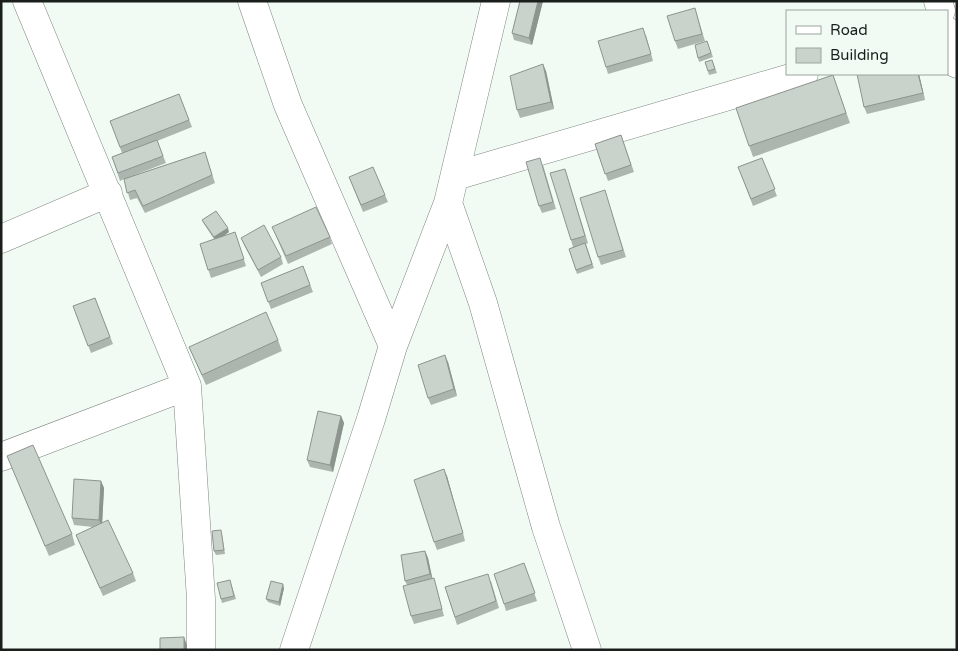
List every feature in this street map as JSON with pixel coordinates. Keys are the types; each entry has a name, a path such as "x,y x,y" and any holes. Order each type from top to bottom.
{"street":[{"path":"27,1 188,386 200,599 201,650"},
{"path":"252,1 288,105 393,346"},
{"path":"301,646 393,346 448,203 491,6"},
{"path":"948,35 957,64"},
{"path":"455,176 801,75"},
{"path":"1,239 108,193"},
{"path":"448,203 482,303 546,527 587,650"},
{"path":"1,456 188,386"}],"building":[{"path":"520,1 538,1 529,38 512,33"},
{"path":"695,8 702,34 675,41 667,16"},
{"path":"643,28 651,54 606,67 598,41"},
{"path":"707,41 711,53 698,58 695,45"},
{"path":"712,60 715,69 708,71 705,62"},
{"path":"543,64 551,102 517,110 510,76"},
{"path":"833,75 846,113 749,146 736,108"},
{"path":"857,75 918,75 923,93 864,107"},
{"path":"179,94 189,120 120,147 110,121"},
{"path":"621,135 631,165 605,174 595,144"},
{"path":"157,140 163,156 118,173 112,157"},
{"path":"205,152 212,175 143,206 135,190 127,193 124,179"},
{"path":"540,158 553,202 539,206 526,162"},
{"path":"762,158 775,189 751,199 738,167"},
{"path":"373,167 385,195 361,205 349,177"},
{"path":"565,169 585,236 571,240 550,173"},
{"path":"605,190 623,250 598,257 580,198"},
{"path":"316,207 330,237 286,256 272,227"},
{"path":"216,211 228,228 214,237 202,220"},
{"path":"264,225 281,257 258,270 241,238"},
{"path":"235,232 244,259 208,270 200,244"},
{"path":"585,243 592,264 576,270 569,249"},
{"path":"303,266 310,285 268,302 261,283"},
{"path":"95,298 110,337 88,346 73,306"},
{"path":"266,312 278,340 202,375 189,347"},
{"path":"445,355 454,389 428,398 418,365"},
{"path":"318,411 341,416 330,465 307,460"},
{"path":"33,445 72,534 45,546 7,456"},
{"path":"444,469 463,533 434,542 414,480"},
{"path":"74,479 101,481 99,520 72,518"},
{"path":"108,520 133,573 100,588 76,535"},
{"path":"221,530 224,550 214,551 212,531"},
{"path":"425,551 430,574 405,581 401,555"},
{"path":"524,563 535,593 504,604 494,574"},
{"path":"488,574 496,601 455,617 445,587"},
{"path":"434,578 442,609 411,616 403,586"},
{"path":"230,580 234,596 221,599 217,583"},
{"path":"271,581 283,584 279,602 266,599"},
{"path":"184,637 184,650 160,650 160,638"}]}
